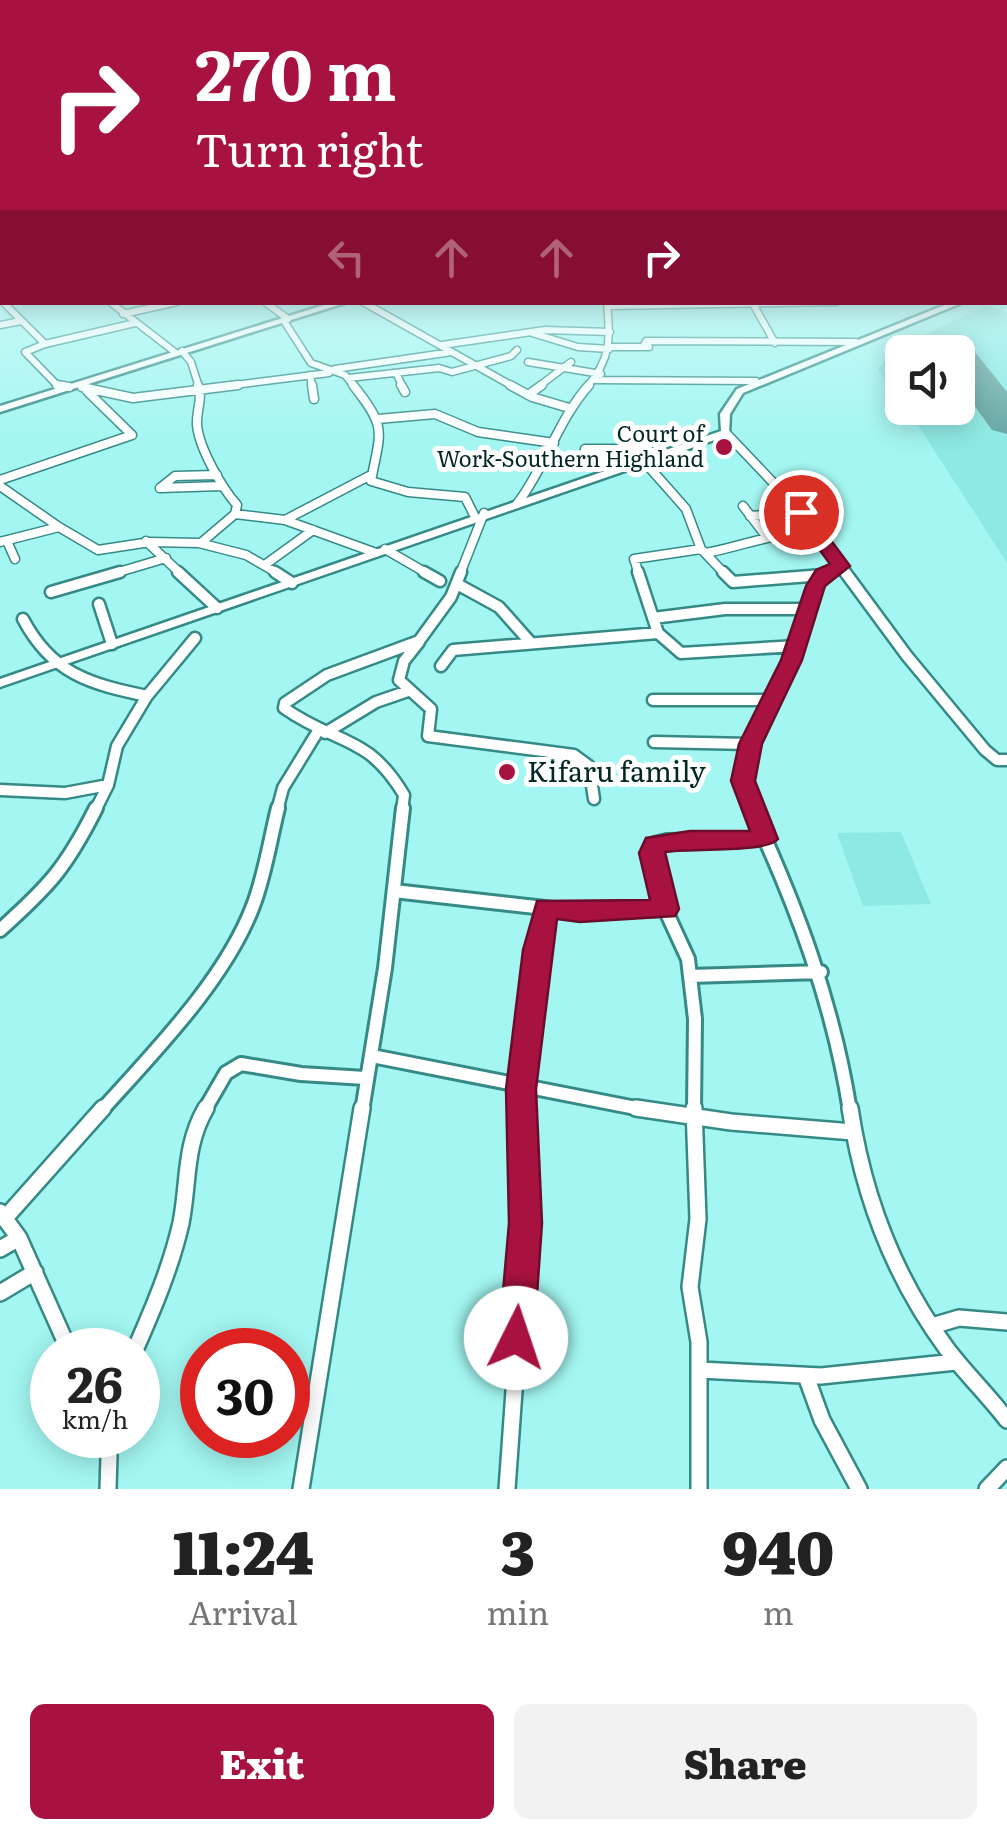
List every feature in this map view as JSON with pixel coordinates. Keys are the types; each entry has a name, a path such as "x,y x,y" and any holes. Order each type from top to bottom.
{"street":[{"path":"10,307 45,344"},
{"path":"116,307 192,362 200,390 198,426 221,486 237,505 235,514 202,542"},
{"path":"123,314 153,307"},
{"path":"271,307 286,320 311,363 348,378 378,419 380,446 369,476 285,520"},
{"path":"0,409 326,307"},
{"path":"373,307 528,395 568,408"},
{"path":"517,504 539,475 568,408 598,377 609,348 608,307"},
{"path":"755,307 775,343"},
{"path":"946,307 740,390 728,406 726,433 801,512 907,656 985,750 997,760 1007,760"},
{"path":"0,325 21,320"},
{"path":"135,323 25,352 58,385 132,398 452,352"},
{"path":"440,345 530,332 610,332"},
{"path":"530,332 578,346 670,347"},
{"path":"643,347 646,341 856,342"},
{"path":"348,378 439,368 452,372 511,356 517,350"},
{"path":"528,362 598,377 756,382"},
{"path":"528,395 570,362"},
{"path":"310,374 314,398"},
{"path":"396,374 405,392"},
{"path":"0,483 132,435 77,386"},
{"path":"378,419 435,414 470,430 554,443"},
{"path":"626,429 686,508 703,551 733,582 823,574 840,566"},
{"path":"585,450 659,454 726,433"},
{"path":"0,683 517,504 642,454"},
{"path":"216,475 175,476 160,488 221,486"},
{"path":"369,476 373,482 394,488 465,496 480,515"},
{"path":"0,483 59,527 98,550 145,540 202,542 266,564 292,583"},
{"path":"743,506 766,536"},
{"path":"750,516 801,512"},
{"path":"235,514 285,520 381,551 440,581"},
{"path":"480,515 458,584 419,641 399,680 431,709 428,736 574,755 589,766 594,799"},
{"path":"15,559 4,542 59,527"},
{"path":"266,564 313,530"},
{"path":"794,534 749,540 744,546 634,559 658,633 681,653 797,646"},
{"path":"145,540 217,608"},
{"path":"51,592 166,558"},
{"path":"823,574 797,646 750,744 743,781 820,972 875,1216 911,1292 932,1326 956,1362 1007,1420"},
{"path":"458,584 498,604 531,643"},
{"path":"98,604 112,644"},
{"path":"653,618 742,608 808,609"},
{"path":"23,619 39,651 74,676 147,696"},
{"path":"441,666 453,650 658,633"},
{"path":"0,930 61,875 108,785 117,746 147,696 195,638"},
{"path":"301,1489 340,1264 365,1078 372,1056 404,794 394,775 366,746 346,736 321,732 284,708 285,703 327,675 419,641"},
{"path":"59,1328 19,1238 3,1215 164,1040 236,943 254,904 283,788 321,732 376,702 408,691"},
{"path":"654,700 770,700"},
{"path":"654,742 750,744"},
{"path":"0,790 66,793 108,785"},
{"path":"699,1489 700,1370 697,1320 690,1287 698,1219 697,1047 688,959 666,909 652,853 655,844 690,839 765,839"},
{"path":"394,891 580,912 666,909"},
{"path":"507,1489 526,1223 521,1089 537,950 546,908"},
{"path":"690,976 820,972"},
{"path":"372,1056 521,1089 746,1126 853,1132"},
{"path":"145,1328 181,1222 186,1155 196,1124 226,1073 241,1064 300,1074 365,1078"},
{"path":"0,1249 19,1238"},
{"path":"0,1293 35,1272"},
{"path":"932,1326 958,1318 1007,1322"},
{"path":"700,1370 806,1376 956,1362"},
{"path":"806,1376 822,1420 858,1489"},
{"path":"108,1489 109,1458"},
{"path":"988,1489 1007,1468"}],"shaded area":[{"path":"983,307 1007,312 1007,563 918,425 975,425 975,335 924,335"},
{"path":"885,360 885,379 878,370"},
{"path":"901,832 931,904 863,906 837,833"}],"runway":[{"path":"975,379 1007,421"}],"place":[{"name":"Court of Work-Southern Highland","path":"724,447"},
{"name":"Kifaru family","path":"507,772"}],"route":[{"path":"516,1338 526,1223 521,1089 537,950 546,908 580,912 666,909 652,853 655,844 690,839 765,839 743,781 750,744 792,660 815,586 823,574 840,566 801,512"}]}
